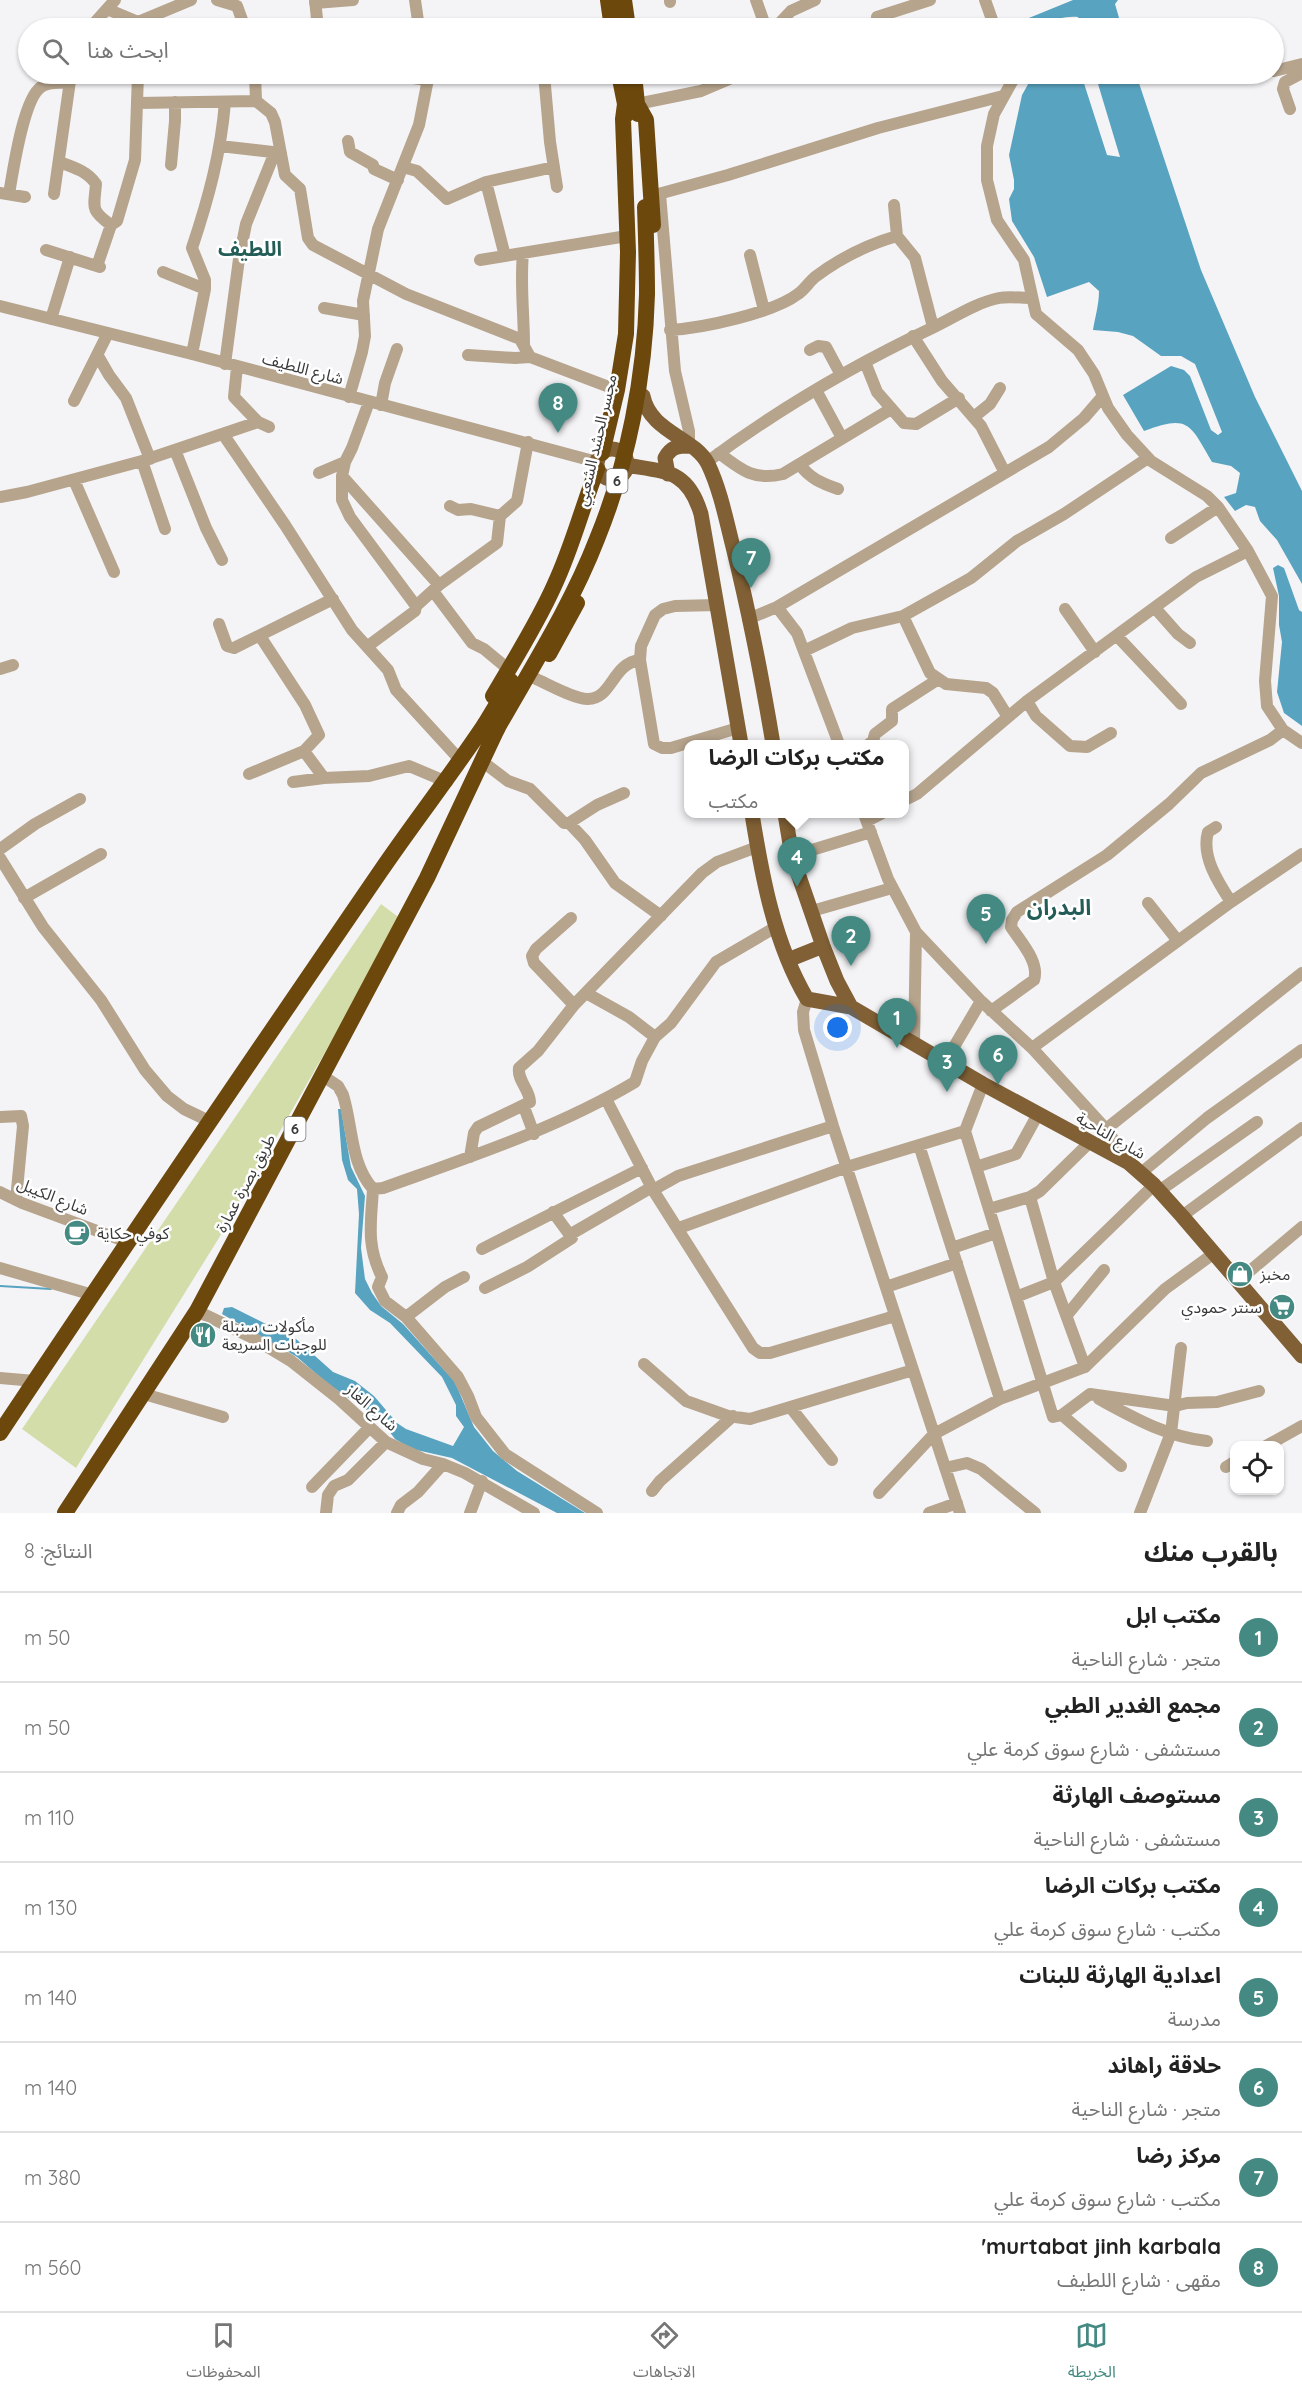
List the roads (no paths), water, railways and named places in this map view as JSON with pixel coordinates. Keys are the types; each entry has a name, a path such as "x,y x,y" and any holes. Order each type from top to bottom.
{"highway":[{"path":"608,0 611,18"},
{"path":"624,0 627,18"},
{"name":"6","path":"0,1433 127,1242 409,831 447,782 460,761 491,727 575,591 598,539 622,465 634,413 645,331 648,201 631,104 624,84"},
{"name":"6","path":"631,104 633,84"},
{"path":"460,761 462,747 526,640 554,586 576,532 599,461 615,398 626,334 627,236 622,119 631,104"},
{"path":"483,762 563,630 601,550 621,483 642,404 651,348 654,264 648,201"},
{"path":"615,398 618,414 627,418 632,417 642,404"},
{"name":"طريق بصرة عمارة","path":"65,1513 197,1311 427,878 483,762 491,727"}],"main road":[{"path":"642,404 659,423 689,446 713,458 744,595 772,740"},
{"path":"668,474 665,458 669,451 677,446 689,446"},
{"path":"607,450 618,451 625,466 616,478 605,477 599,461 607,450"},
{"path":"625,466 668,474 683,480 695,495 701,514 740,740"},
{"path":"753,818 757,847 776,927 788,960 814,1000 852,1007"},
{"path":"786,818 792,856 823,946 837,981 852,1007"},
{"path":"788,960 823,946"},
{"path":"814,1000 831,994 837,981"},
{"name":"شارع الناحية","path":"852,1007 983,1084 1135,1168 1182,1216 1302,1356"}],"street":[{"path":"153,18 191,0"},
{"path":"217,0 237,6 241,18"},
{"path":"317,18 315,1 353,0"},
{"path":"415,0 418,18"},
{"path":"756,0 762,18"},
{"path":"784,18 791,11 815,0"},
{"path":"877,17 930,0"},
{"path":"985,0 991,18"},
{"path":"99,18 111,4 129,18"},
{"path":"1284,68 1302,64"},
{"path":"1290,109 1283,89 1285,82 1302,73"},
{"path":"25,196 5,194 28,109 36,92 48,84"},
{"path":"54,194 69,84"},
{"path":"46,250 99,266 111,225 117,220 135,160 138,84"},
{"path":"255,84 256,101"},
{"path":"349,397 362,352 363,302 378,229 419,125 427,84"},
{"path":"545,84 557,188"},
{"path":"631,104 701,91 717,84"},
{"path":"1010,84 994,114 987,146 987,180 997,220 1024,260 1036,314 1078,350 1094,374 1108,408 1148,458 1208,496 1248,551 1272,596 1266,697 1271,714 1283,730 1302,743"},
{"path":"689,446 689,431 676,380 648,201 878,128 1003,96"},
{"path":"138,103 256,101 272,113 278,152 285,175 300,189 308,238 313,245 417,298 503,330 520,339 530,357"},
{"path":"171,165 176,121 175,102"},
{"path":"192,354 205,280 192,248 211,191 220,146 225,102"},
{"path":"348,141 350,152 373,165 374,169 398,180"},
{"path":"220,146 278,152"},
{"path":"0,497 74,480 146,460 223,434 263,425 234,397 231,366 239,259 246,224 278,152"},
{"path":"59,162 79,169 93,179 96,184 93,204 96,212 111,225"},
{"path":"403,167 417,171 447,199 486,182 554,167"},
{"path":"486,182 505,256"},
{"path":"894,205 897,236 915,258 933,327"},
{"path":"480,260 627,236"},
{"path":"670,330 691,329 764,310 798,294 814,278 855,253 897,236"},
{"path":"523,253 521,279 524,345"},
{"path":"750,255 764,310"},
{"path":"51,319 70,257"},
{"path":"163,272 205,289"},
{"path":"891,409 783,474 767,478 713,458 739,438 816,390 913,336 975,306 1001,297 1031,298"},
{"name":"شارع اللطيف","path":"0,306 599,461"},
{"path":"324,309 364,315"},
{"path":"74,401 108,333"},
{"path":"913,336 942,381 975,416 1005,474"},
{"path":"810,350 818,346 826,347 841,375"},
{"path":"397,350 385,383 345,462 342,477 342,501 350,517 416,606"},
{"path":"468,355 530,357 615,398"},
{"path":"98,356 126,398 165,529"},
{"path":"865,362 877,392 904,423 916,424 959,398"},
{"path":"975,416 990,404 1000,388"},
{"path":"816,390 842,438"},
{"path":"748,619 777,607 1049,447 1084,418 1103,396"},
{"path":"223,434 352,630 388,670 396,690 460,761"},
{"path":"368,646 415,611 416,606 436,588 497,543 500,516 518,501 528,442"},
{"path":"176,450 202,519 222,560"},
{"path":"804,651 852,628 903,616 971,578 1017,541 1064,514 1148,458"},
{"path":"319,473 345,462"},
{"path":"800,465 808,476 817,482 838,489"},
{"path":"342,477 436,588 472,643 484,649 508,669"},
{"path":"74,480 114,572"},
{"path":"450,506 458,510 471,509 500,516"},
{"path":"1171,538 1218,507"},
{"path":"909,798 917,794 1027,701 1196,577 1248,551"},
{"path":"219,624 227,646 230,648 260,636 333,598"},
{"path":"684,744 662,748 654,744 640,660 641,645 655,615 663,609 675,606 717,605"},
{"path":"777,607 797,633 837,740"},
{"path":"1155,608 1178,634 1190,643"},
{"path":"1065,609 1095,652"},
{"path":"903,616 917,642 919,654 937,680 946,684 986,688 993,693 1008,717"},
{"path":"249,774 304,751 316,741 319,735 305,705 260,636"},
{"path":"1117,636 1181,704"},
{"path":"534,678 587,699 598,696 606,690 623,665 640,660"},
{"path":"0,669 13,666"},
{"path":"873,740 875,734 892,721 892,710 937,680"},
{"path":"1027,701 1036,716 1070,746 1087,747 1110,734"},
{"path":"698,740 738,728"},
{"path":"991,1011 1034,980 1036,974 1035,965 1011,927 1017,912 1107,855 1169,804 1202,773 1270,740 1283,730"},
{"path":"304,751 324,778"},
{"path":"483,762 508,782 530,789 564,823 569,823 597,805 624,793"},
{"path":"293,782 369,776 409,766 447,782"},
{"path":"0,849 35,824 80,799"},
{"path":"792,856 867,822 892,888 916,933 991,1011 1032,1048 1106,1129 1135,1168 1302,1050"},
{"path":"569,823 585,840 615,883 661,916"},
{"path":"1216,827 1208,832 1207,853 1218,882 1231,902"},
{"path":"470,1157 474,1133 478,1127 524,1107 530,1102 530,1096 518,1074 519,1068 538,1052 574,1005 702,873 717,862 757,847"},
{"path":"24,898 101,854"},
{"path":"1032,1048 1231,902 1302,854"},
{"path":"0,858 43,927 101,1000 145,1070 167,1096 184,1109 210,1122"},
{"path":"812,911 892,888"},
{"path":"1148,903 1178,941"},
{"path":"571,918 536,949 532,956 534,963 574,1005"},
{"path":"373,1189 383,1188 534,1134 606,1099 635,1082 642,1061 655,1037 671,1023 716,962 776,927"},
{"path":"914,1044 916,933"},
{"path":"1106,1129 1302,973"},
{"path":"586,993 629,1017 655,1037"},
{"path":"814,1000 803,1012 804,1030 833,1126 958,1508 929,1513"},
{"path":"945,1062 981,1001"},
{"path":"323,1076 338,1086 343,1095 357,1162 365,1180 373,1189 370,1245 373,1260 382,1277 378,1287 386,1301 406,1317 458,1377 476,1417 506,1454 597,1513"},
{"path":"983,1084 965,1131 1053,1417 1062,1414 1090,1394 1175,1406 1187,1403 1217,1402 1259,1391"},
{"path":"606,1099 652,1188 753,1348 760,1353 770,1353 895,1316"},
{"path":"524,1107 534,1134"},
{"path":"976,1167 1016,1154 1038,1114"},
{"path":"0,1117 21,1116 23,1126 16,1200"},
{"path":"1016,1297 1054,1282 1156,1188 1257,1122"},
{"path":"571,1234 652,1188 678,1176 833,1126"},
{"path":"1182,1216 1302,1128"},
{"path":"679,1228 847,1167 965,1131"},
{"path":"989,1209 1030,1197 1040,1191 1090,1142"},
{"path":"920,1146 1000,1399"},
{"path":"482,1249 642,1168"},
{"name":"شارع الكيبل","path":"0,1192 127,1242"},
{"path":"1030,1197 1054,1282 1085,1367"},
{"path":"486,1288 527,1267 571,1240 571,1234 553,1212"},
{"path":"1238,1281 1302,1227"},
{"path":"952,1248 996,1233"},
{"path":"879,1493 934,1434 1000,1399 1085,1367 1165,1289 1214,1254"},
{"path":"886,1287 957,1263"},
{"path":"0,1268 93,1295"},
{"path":"1067,1315 1104,1269"},
{"path":"406,1317 445,1287 464,1277"},
{"name":"شارع الغاز","path":"197,1311 251,1337 291,1361 339,1399 386,1442 423,1459 443,1464 482,1481 534,1513"},
{"path":"1140,1513 1171,1434 1181,1348"},
{"path":"644,1364 686,1401 750,1419 913,1370"},
{"path":"0,1378 35,1381"},
{"path":"144,1394 223,1417"},
{"path":"1090,1394 1150,1427 1207,1441"},
{"path":"791,1408 832,1460"},
{"path":"1062,1414 1121,1466"},
{"path":"652,1491 660,1481 733,1416"},
{"path":"1275,1441 1302,1426"},
{"path":"312,1487 370,1427"},
{"path":"326,1513 328,1495 333,1486 348,1480 386,1442"},
{"path":"945,1468 967,1463 981,1469 1035,1513"},
{"path":"397,1513 401,1505 418,1492 443,1464"},
{"path":"470,1513 482,1481"}],"water":[{"path":"1073,0 1118,0 1115,4 1119,18 1029,18"},
{"path":"1028,84 1084,84 1107,155 1120,157 1098,84 1139,84 1201,270 1255,397 1302,491 1302,584 1277,540 1260,521 1255,507 1246,505 1235,511 1224,497 1236,493 1240,473 1231,466 1212,462 1193,431 1187,426 1171,423 1144,431 1123,395 1171,366 1184,370 1190,376 1211,430 1218,435 1222,432 1195,364 1181,356 1161,356 1133,336 1093,330 1099,291 1089,282 1047,297 1034,257 1012,221 1009,199 1014,189 1014,180 1009,155 1022,95"},
{"path":"1278,565 1284,568 1299,610 1302,612 1302,726 1284,713 1277,692 1282,642 1279,625 1279,596 1273,568"},
{"path":"338,1109 341,1109 351,1167 365,1196 361,1248 365,1279 372,1293 381,1306 403,1324 455,1382 474,1427 493,1451 517,1471 585,1513 557,1513 452,1458 412,1449 395,1439 386,1427 365,1409 328,1384 297,1357 222,1314 224,1308 232,1307 296,1339 333,1372 355,1381 374,1396 397,1423 406,1429 453,1446 464,1427 456,1416 456,1405 442,1377 390,1323 370,1310 355,1293 359,1214 357,1189 348,1180 342,1160"}],"waterway":[{"path":"0,1286 51,1289"}],"place":[{"name":"murtabat jinh karbala'","path":"558,433"},
{"name":"مركز رضا","path":"751,588"},
{"name":"مكتب بركات الرضا","path":"797,887"},
{"name":"اعدادية الهارثة للبنات","path":"986,944"},
{"name":"مجمع الغدير الطبي","path":"851,966"},
{"name":"مكتب ابل","path":"897,1048"},
{"name":"حلاقة راهاند","path":"998,1085"},
{"name":"مستوصف الهارثة","path":"947,1092"},
{"name":"كوفي حكاية","path":"77,1233"},
{"name":"مخبز","path":"1240,1274"},
{"name":"سنتر حمودي","path":"1282,1307"},
{"name":"مأكولات سنبلة للوجبات السريعة","path":"203,1335"}],"district":[{"name":"اللطيف","path":"250,249"},
{"name":"البدران","path":"1059,907"}]}
